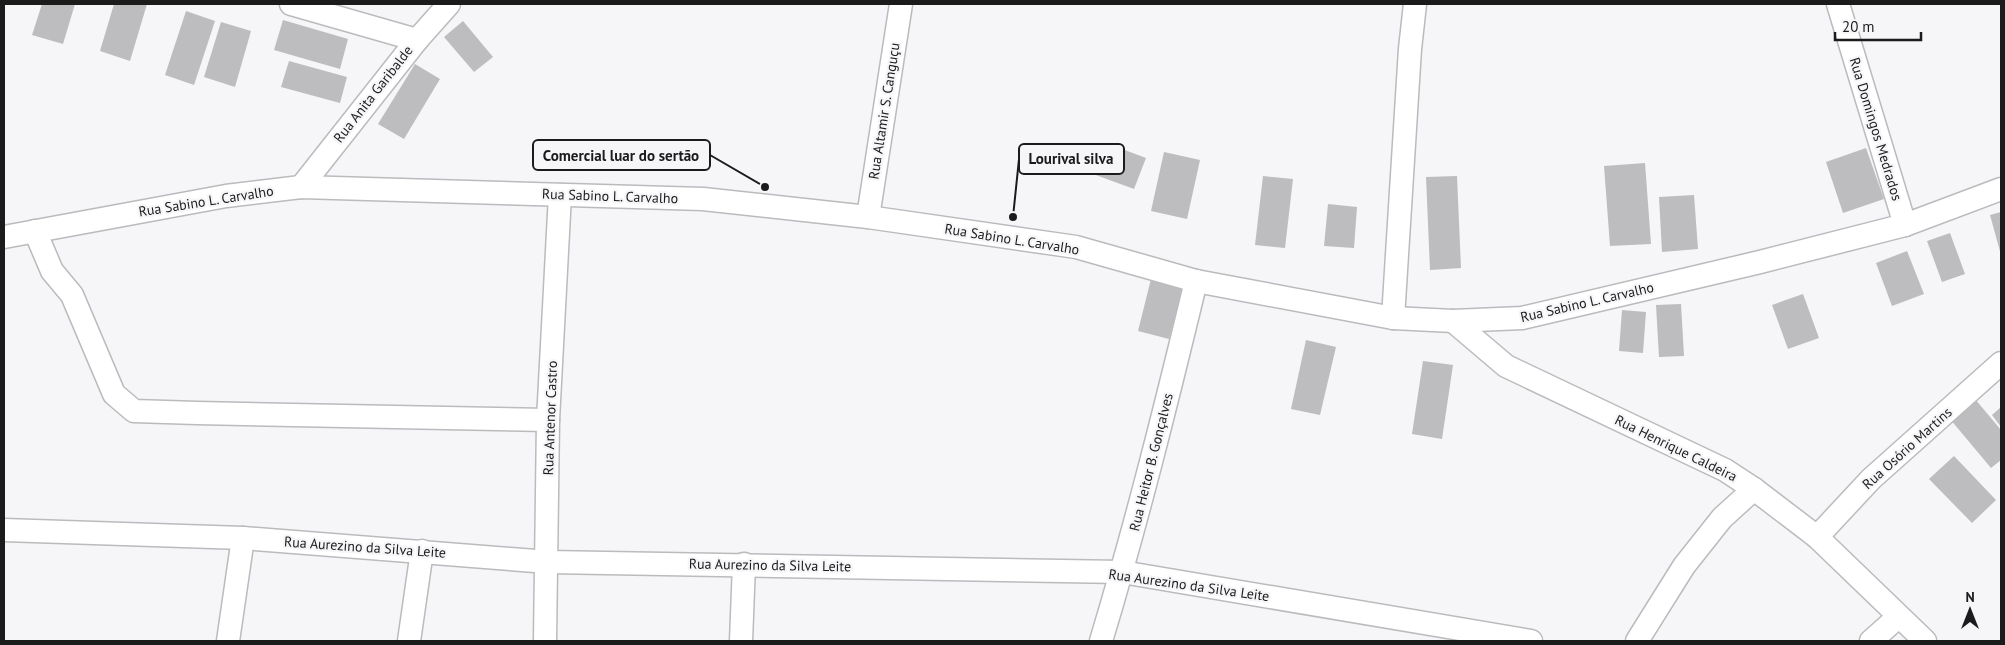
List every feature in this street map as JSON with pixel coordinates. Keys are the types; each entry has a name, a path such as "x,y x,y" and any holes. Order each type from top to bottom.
{"street":[{"path":"291,4 417,40"},
{"name":"Rua Anita Garibalde","path":"301,187 417,40 449,4"},
{"name":"Rua Altamir S. Canguçu","path":"868,218 901,4"},
{"path":"1393,318 1410,49 1415,4"},
{"name":"Rua Domingos Medrados","path":"1838,4 1905,225"},
{"name":"Rua Sabino L. Carvalho","path":"4,237 226,196 301,187 703,199 868,218 1076,247 1196,281 1393,318 1453,321 1522,318 1760,262 1905,225 2001,189"},
{"name":"Rua Antenor Castro","path":"546,641 548,420 560,195"},
{"path":"35,231 52,271 72,295 114,394 134,410 207,414 548,420"},
{"name":"Rua Heitor B. Gonçalves","path":"1102,641 1122,572 1196,281"},
{"name":"Rua Henrique Caldeira","path":"1453,321 1506,366 1725,470 1754,488 1817,537 1924,641"},
{"name":"Rua Osório Martins","path":"1817,537 1871,478 2001,363"},
{"path":"1638,641 1684,566 1722,518 1754,488"},
{"name":"Rua Aurezino da Silva Leite","path":"4,530 243,538 548,562 1122,572 1531,641"},
{"path":"228,641 243,538"},
{"path":"409,641 422,551"},
{"path":"741,641 744,564"},
{"path":"1871,641 1898,617"}],"building":[{"path":"42,4 75,4 63,44 32,35"},
{"path":"114,4 147,4 130,61 100,51"},
{"path":"186,11 215,21 194,85 165,75"},
{"path":"283,20 348,39 340,69 274,50"},
{"path":"463,21 493,57 474,72 444,37"},
{"path":"221,22 251,31 235,87 204,77"},
{"path":"289,61 347,77 340,103 281,87"},
{"path":"415,64 440,79 404,139 378,124"},
{"path":"1106,143 1146,158 1134,189 1093,174"},
{"path":"1866,148 1884,199 1843,213 1826,162"},
{"path":"1164,152 1200,160 1187,219 1151,211"},
{"path":"1645,163 1651,244 1610,246 1604,166"},
{"path":"1263,176 1293,179 1285,248 1255,245"},
{"path":"1457,176 1461,268 1430,270 1426,177"},
{"path":"1694,195 1698,249 1662,252 1659,197"},
{"path":"1328,204 1357,207 1354,248 1324,246"},
{"path":"2001,212 2001,255 1990,215"},
{"path":"1950,233 1965,274 1942,282 1927,241"},
{"path":"1907,251 1924,294 1892,306 1876,263"},
{"path":"1151,279 1183,286 1169,339 1138,331"},
{"path":"1803,294 1819,338 1788,349 1772,305"},
{"path":"1681,304 1684,356 1659,357 1656,305"},
{"path":"1622,310 1646,312 1643,353 1619,351"},
{"path":"1306,340 1336,347 1320,415 1291,409"},
{"path":"1423,361 1453,365 1442,439 1412,434"},
{"path":"1975,399 2001,430 2001,460 1991,468 1950,419"},
{"path":"2001,407 2001,427 1992,415"},
{"path":"1954,456 1996,500 1972,523 1929,479"}],"place":[{"name":"Comercial luar do sertão","path":"765,187"},
{"name":"Lourival silva","path":"1013,217"}]}
